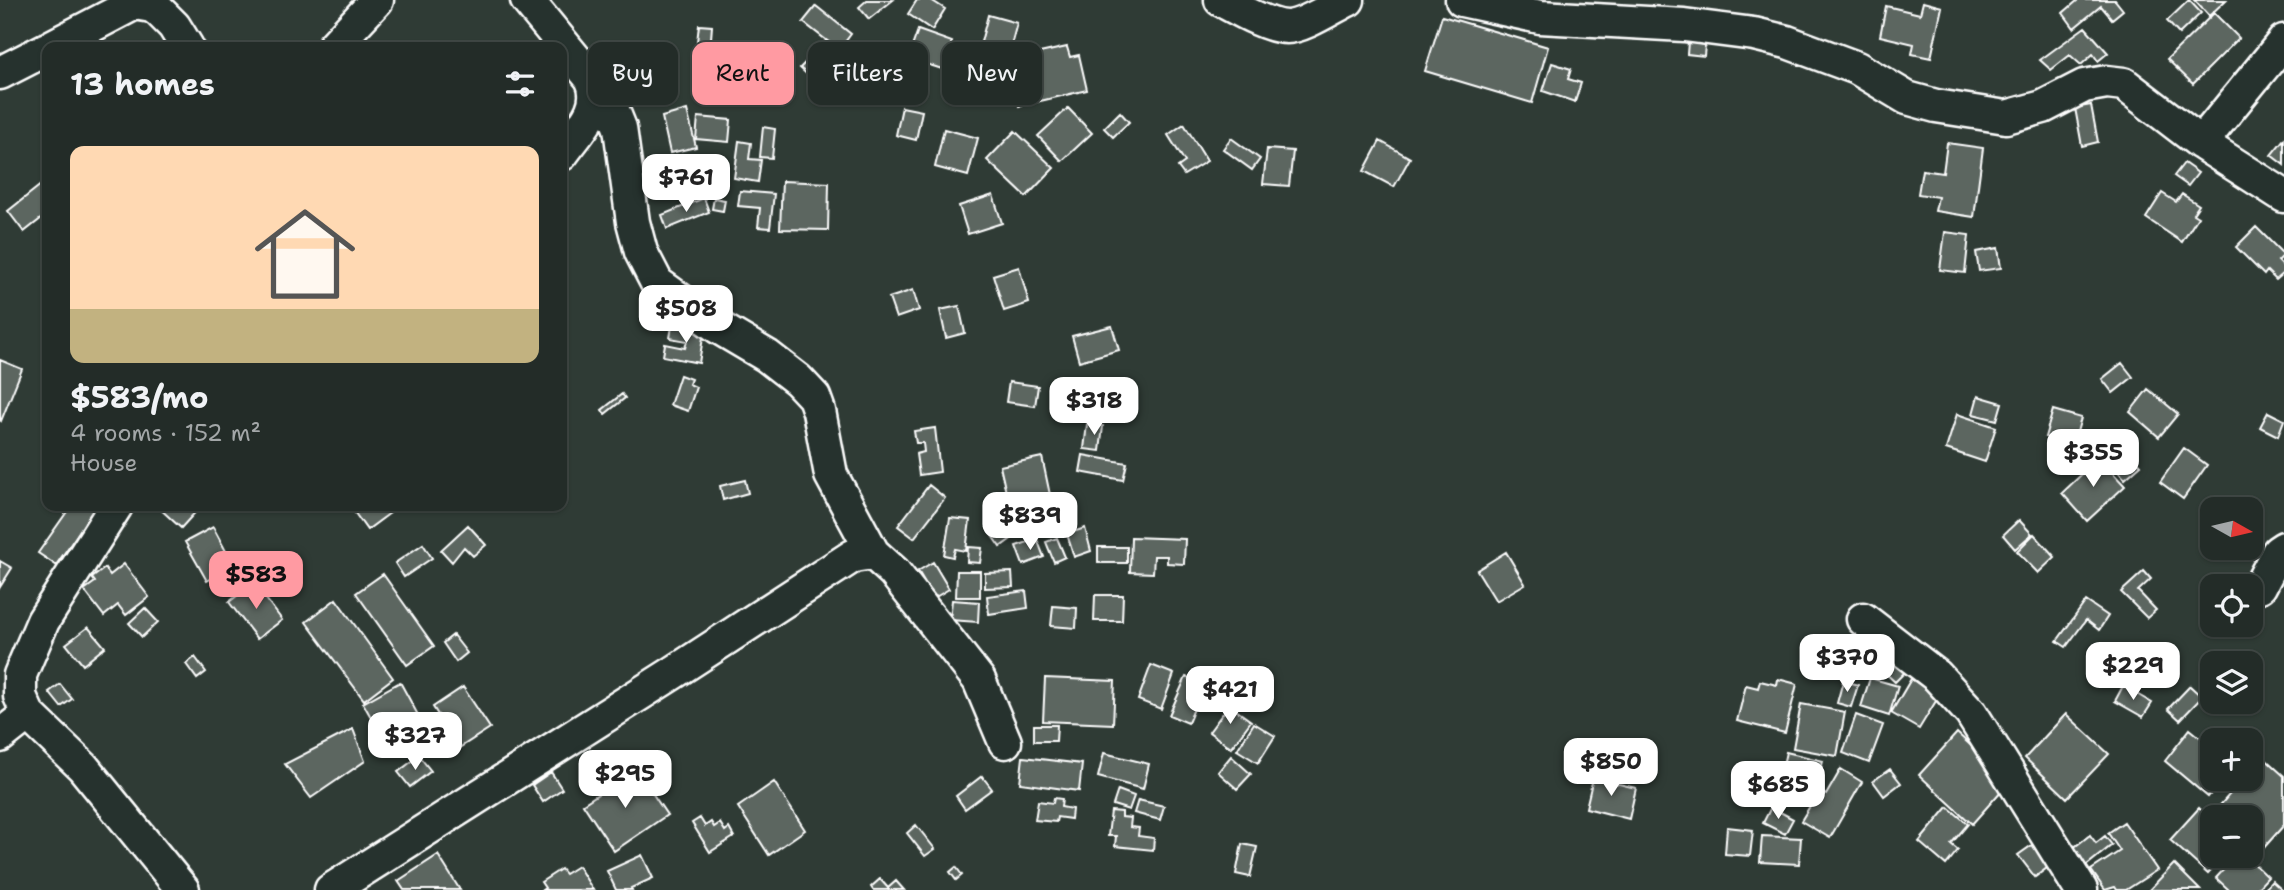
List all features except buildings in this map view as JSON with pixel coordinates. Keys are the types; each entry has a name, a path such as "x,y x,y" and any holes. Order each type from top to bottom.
{"street":[{"path":"338,42 377,0"},
{"path":"527,0 561,42"},
{"path":"1221,0 1248,15 1287,27 1302,23 1348,0"},
{"path":"1462,0 1539,17 1684,25 1754,34 1787,42 1857,68 1907,98 1936,106 2006,117 2043,107 2084,86 2107,82 2124,84 2201,143 2284,196"},
{"path":"60,42 135,3 152,6 159,11 174,26 184,42"},
{"path":"2201,143 2284,41"},
{"path":"567,49 588,74"},
{"path":"0,73 42,52"},
{"path":"567,147 595,105 614,113 621,128 633,222 641,252 657,283 718,327 767,356 798,380 814,397 831,475 873,552 894,572 979,680 1005,742"},
{"path":"114,511 43,621 20,675 20,696 28,714 83,767 183,890"},
{"path":"2263,580 2278,552 2284,548"},
{"path":"331,890 853,556 873,552"},
{"path":"1863,619 1937,676 1971,713 2081,890"},
{"path":"0,736 28,714"}]}
